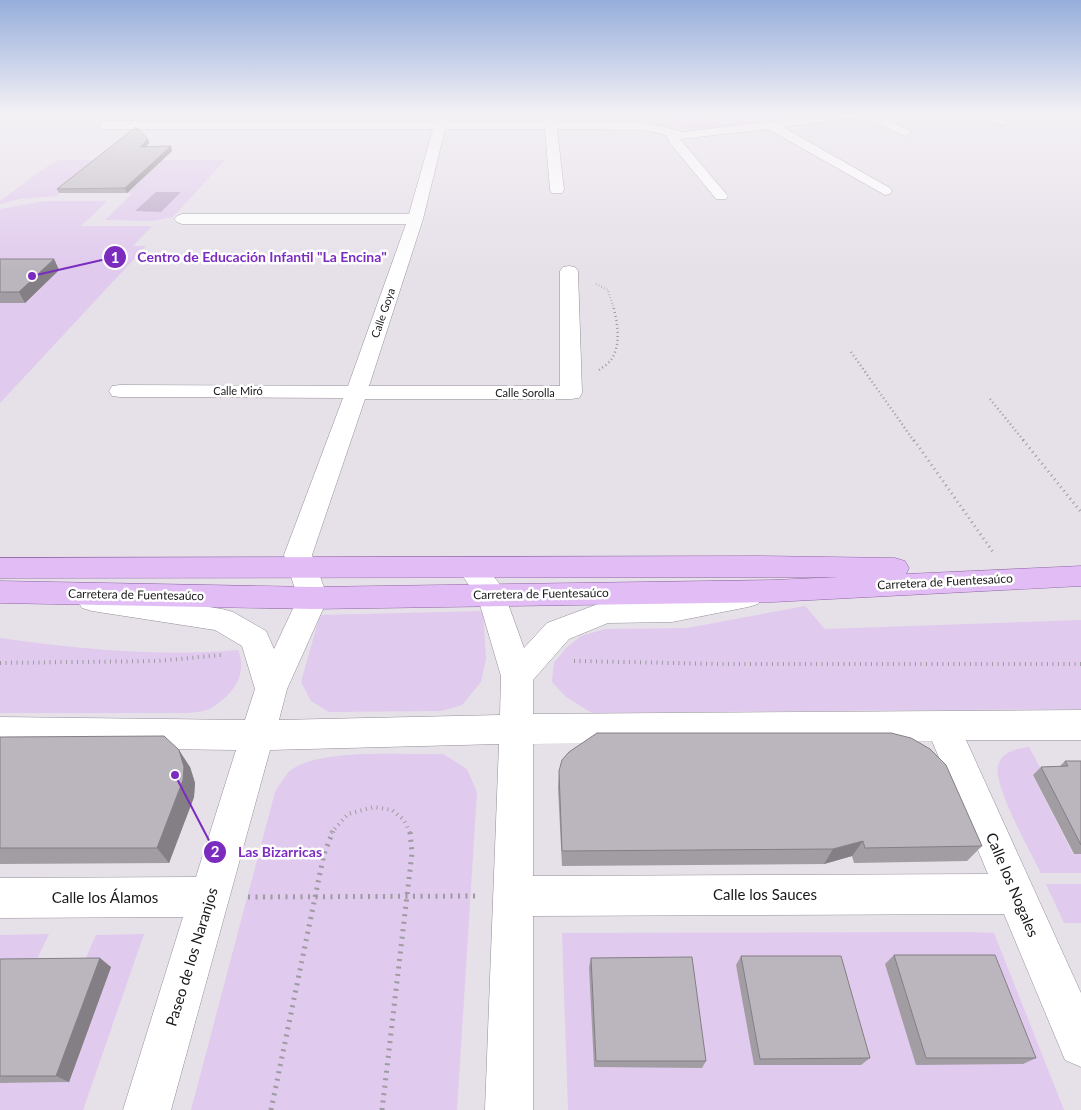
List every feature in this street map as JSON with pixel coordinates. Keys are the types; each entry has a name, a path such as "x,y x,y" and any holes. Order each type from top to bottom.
{"main road":[{"name":"Carretera de Fuentesaúco","path":"0,568 302,566 481,581 773,591 1081,576"},
{"path":"180,596 257,579 282,579 302,566"},
{"name":"Carretera de Fuentesaúco","path":"0,592 313,598 637,566 1081,570"}],"street":[{"name":"Calle Goya","path":"313,598 298,556 415,219 430,166"},
{"path":"555,166 557,190"},
{"path":"696,166 722,196"},
{"path":"842,166 885,190"},
{"path":"182,219 415,219"},
{"name":"Calle Sorolla","path":"356,392 571,393 569,276"},
{"name":"Calle Miró","path":"120,391 356,392"},
{"path":"481,581 524,668 495,896 509,1110"},
{"path":"524,668 558,632 606,612 672,610 773,591"},
{"path":"59,594 222,620 255,640 271,689"},
{"name":"Paseo de los Naranjos","path":"147,1110 271,689 313,598"},
{"path":"0,732 258,735 516,729 1081,725"},
{"name":"Calle los Nogales","path":"943,726 1081,1044"},
{"name":"Calle los Sauces","path":"495,896 1016,894"},
{"name":"Calle los Álamos","path":"0,898 210,897"}],"path":[{"path":"569,276 594,282 608,290 617,317 617,340 611,359 593,375 571,382"},
{"path":"851,352 1004,569"},
{"path":"990,399 1081,512"},
{"path":"0,663 158,662 230,655 259,650"},
{"path":"524,668 720,664 1081,664"},
{"path":"272,1110 324,854 331,833 348,814 374,806 392,810 404,820 411,834 412,853 382,1110"},
{"path":"210,897 495,896"}],"shaded area":[{"path":"48,166 220,166 173,217 152,221 105,220 133,193 127,193 141,180 75,181 56,196 20,199 0,204 0,201"},
{"path":"156,192 181,192 161,212 135,211"},
{"path":"45,201 107,201 81,226 152,226 133,246 146,246 0,403 0,209"},
{"path":"805,606 825,629 1081,620 1081,709 592,713 566,697 552,682 554,663 566,648 581,636 605,629 687,628"},
{"path":"483,611 486,659 481,682 462,705 441,711 329,712 311,701 301,682 320,615"},
{"path":"0,638 118,651 178,653 238,650 241,659 240,675 232,690 220,702 211,708 190,713 0,713"},
{"path":"1029,747 1044,775 1033,776 1073,854 1081,854 1081,873 1041,873 1007,803 1001,788 998,766 1006,754"},
{"path":"364,754 443,754 467,769 477,792 457,1110 191,1110 275,792 285,777 291,770 304,763 322,758"},
{"path":"1046,884 1081,884 1081,923 1064,923"},
{"path":"562,933 994,933 1064,1110 568,1110"},
{"path":"49,934 33,967 0,983 0,935"},
{"path":"144,934 83,1110 0,1110 0,1083 69,1082 82,967 96,935"}],"building":[{"path":"87,166 149,166 125,188 57,189"},
{"path":"0,259 54,259 19,292 0,292"},
{"path":"597,733 891,733 911,738 930,749 946,765 982,846 865,848 863,841 833,849 562,851 559,771 562,760 569,752"},
{"path":"164,736 179,750 184,767 183,780 157,848 0,848 0,737"},
{"path":"1065,761 1081,761 1081,845 1041,767 1068,766"},
{"path":"894,955 995,955 1036,1058 926,1058"},
{"path":"741,956 841,956 870,1058 760,1059"},
{"path":"692,957 706,1061 596,1061 591,958"},
{"path":"100,958 56,1076 0,1076 0,959"}],"place":[{"name":"Centro de Educación Infantil \"La Encina\"","path":"32,276"},
{"name":"Las Bizarricas","path":"175,775"}]}
